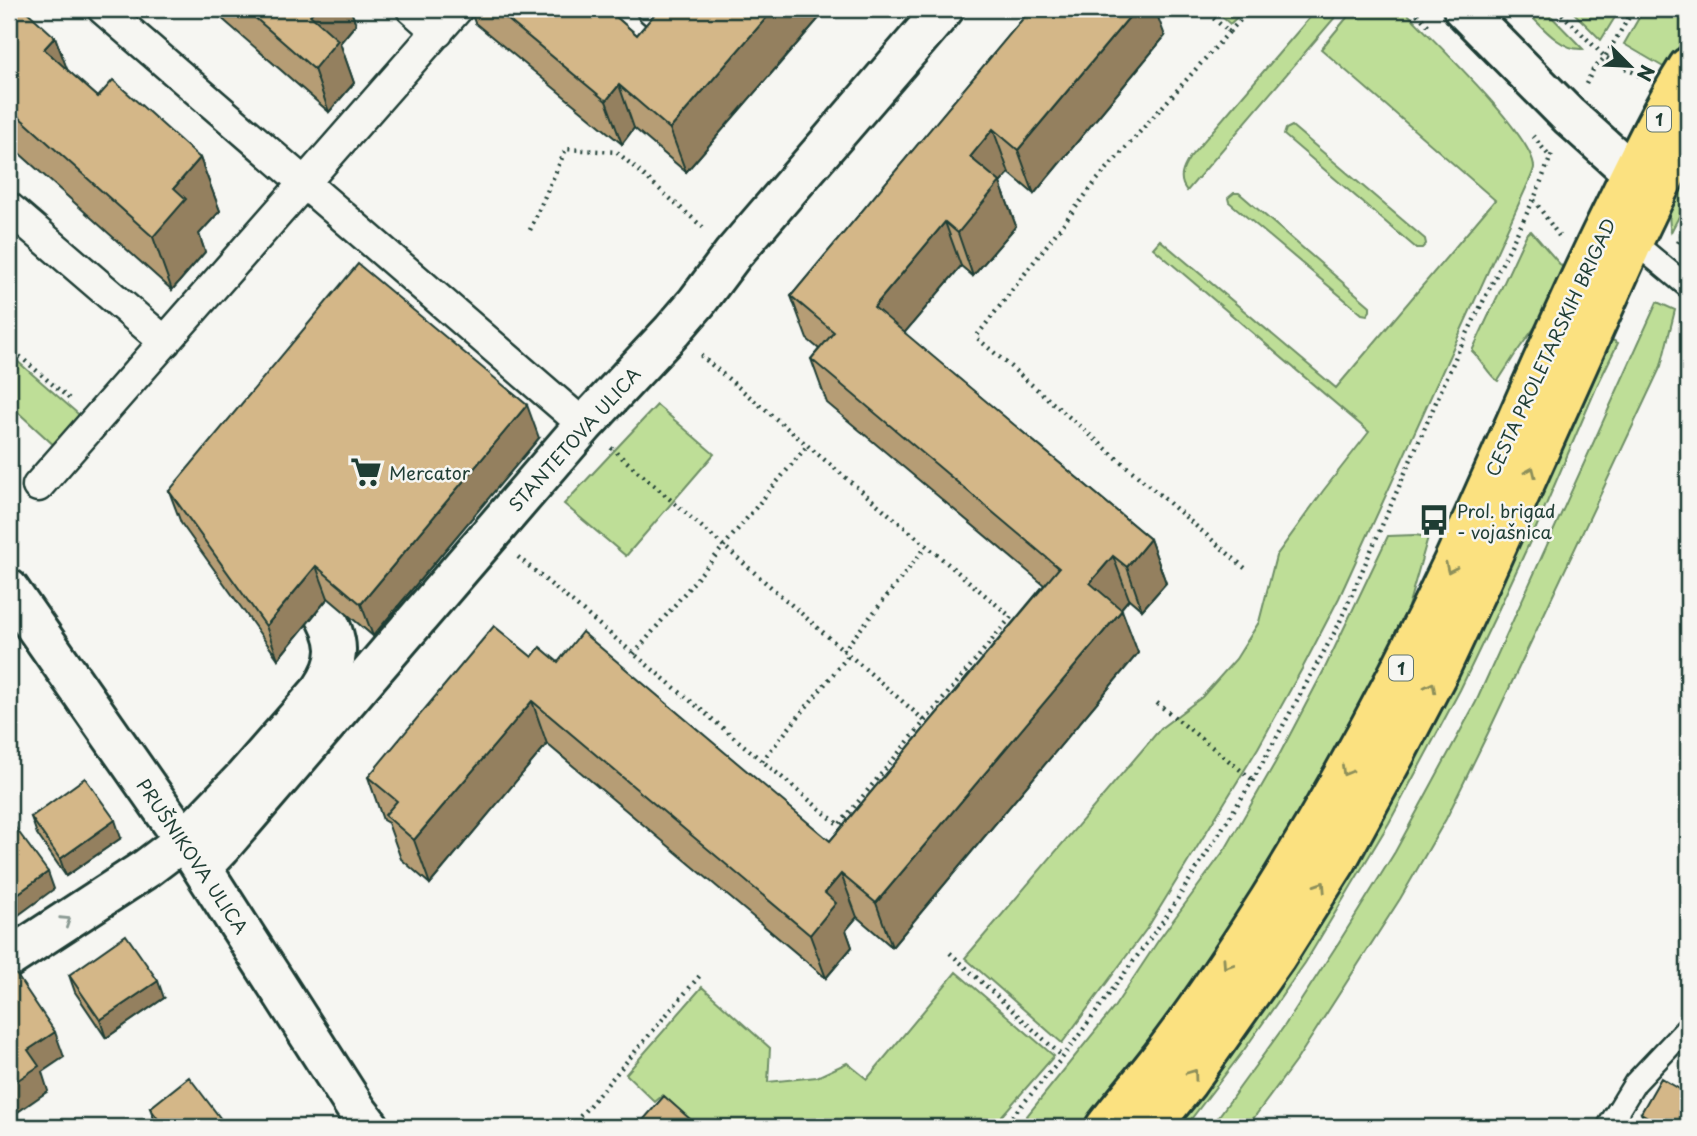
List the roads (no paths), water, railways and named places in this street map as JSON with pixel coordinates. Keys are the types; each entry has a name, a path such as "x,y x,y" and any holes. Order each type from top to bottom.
{"main road":[{"name":"CESTA PROLETARSKIH BRIGAD","path":"1151,1127 1187,1083 1276,957 1338,859 1441,667 1488,567 1620,231 1643,183 1670,96 1688,67"},
{"name":"CESTA PROLETARSKIH BRIGAD","path":"1643,183 1688,132"},
{"name":"CESTA PROLETARSKIH BRIGAD","path":"1105,1127 1160,1059 1245,937 1306,842 1411,648 1453,561 1584,268 1620,231"}],"street":[{"path":"103,9 584,425"},
{"path":"412,9 438,32"},
{"path":"38,486 457,9"},
{"path":"652,9 670,24 684,9"},
{"name":"STANTETOVA ULICA","path":"193,853 221,847 584,425 672,331 733,254 944,9"},
{"path":"1463,9 1569,116 1643,183"},
{"path":"9,208 165,342"},
{"name":"PRUŠNIKOVA ULICA","path":"9,589 193,853 370,1127"},
{"path":"9,958 147,869 193,853 243,779 331,675 336,660 334,639 330,623 321,608"}],"lane":[{"path":"1620,231 1688,287"},
{"path":"1608,1127 1635,1083 1688,1027"}],"place":[{"name":"Mercator","path":"366,472"},
{"name":"Prol. brigad - vojašnica","path":"1434,520"}]}
